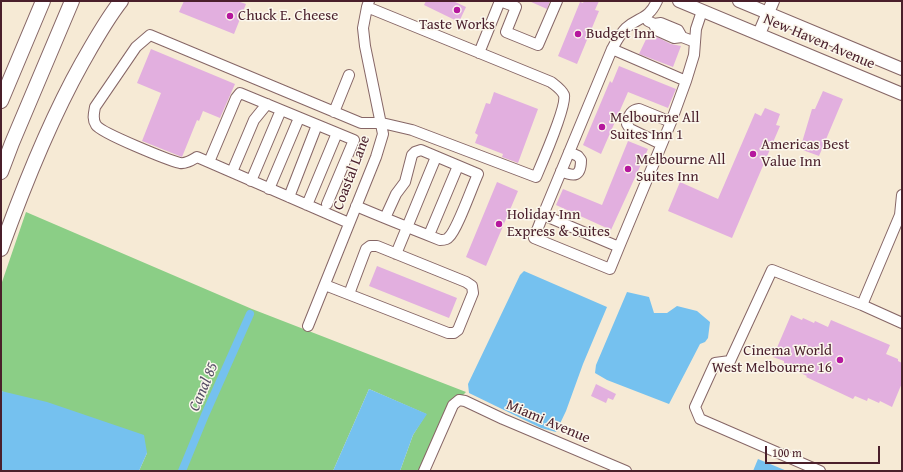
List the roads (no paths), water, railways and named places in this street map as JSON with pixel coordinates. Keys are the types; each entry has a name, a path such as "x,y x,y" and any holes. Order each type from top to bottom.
{"highway":[{"path":"1,101 43,1"},
{"path":"1,172 72,1"},
{"path":"1,249 17,205 46,136 65,96 97,37 121,1"}],"main road":[{"name":"New Haven Avenue","path":"679,1 902,94"},
{"name":"New Haven Avenue","path":"738,1 902,69"},
{"path":"759,34 773,1"}],"street":[{"path":"479,53 500,1 517,4 506,32 538,45 557,1"},
{"path":"657,1 648,16 635,22 622,32 612,49 534,238 610,269 671,122 686,81 694,55 696,29 702,11"},
{"path":"349,223 197,157 189,162 181,163 144,150 102,131 96,125 93,117 95,107 136,47 150,35 361,124 382,123 412,130 536,177 563,109 564,96 559,88 551,82 479,53 368,4"},
{"name":"Coastal Lane","path":"308,326 376,157 383,134 382,123 365,46 363,28 368,4"},
{"path":"642,19 654,24 661,23 678,30 682,37 695,42"},
{"path":"612,49 686,81"},
{"path":"334,112 349,75"},
{"path":"209,162 236,98 240,93 354,140 327,204"},
{"path":"232,172 254,120 267,104"},
{"path":"661,144 630,129 626,124 627,119 632,111 638,108 671,122"},
{"path":"251,181 281,110"},
{"path":"269,189 299,118"},
{"path":"289,197 317,125"},
{"path":"307,205 337,133"},
{"path":"447,161 453,146"},
{"path":"356,206 385,218 407,227 429,235 440,240 444,240 449,237 455,228 478,174 421,150 415,152 412,155 405,182 396,194 385,218"},
{"path":"561,171 575,175 581,167 581,160 578,156 569,152"},
{"path":"396,254 436,157"},
{"path":"429,235 458,166"},
{"path":"862,305 901,214 902,195"},
{"path":"543,216 619,247"},
{"path":"325,285 448,333 454,333 458,330 473,292 472,286 466,282 377,246 370,246 366,249 349,294"},
{"path":"820,471 700,420 695,407 715,363 730,361 772,270 862,305 902,323"},
{"name":"Miami Avenue","path":"424,471 453,405 459,400 465,401 503,419 626,471"}],"water":[{"path":"524,271 607,307 583,364 566,411 556,432 541,428 469,393 468,384 520,275"},
{"path":"627,292 649,297 654,313 667,313 677,306 697,311 710,322 708,338 705,342 700,344 669,404 607,380 595,373 596,365"},
{"path":"369,389 427,414 413,435 400,471 333,471"},
{"path":"1,391 47,402 144,435 147,453 139,471 1,471"},
{"path":"758,459 787,471 753,471"}],"waterway":[{"name":"Canal 85","path":"182,471 250,314"}],"place":[{"name":"Taste Works","path":"457,10"},
{"name":"Chuck E. Cheese","path":"230,16"},
{"name":"Budget Inn","path":"578,34"},
{"name":"Melbourne All Suites Inn 1","path":"602,127"},
{"name":"Americas Best Value Inn","path":"753,154"},
{"name":"Melbourne All Suites Inn","path":"628,169"},
{"name":"Holiday Inn Express & Suites","path":"499,224"},
{"name":"Cinema World West Melbourne 16","path":"840,360"}]}
